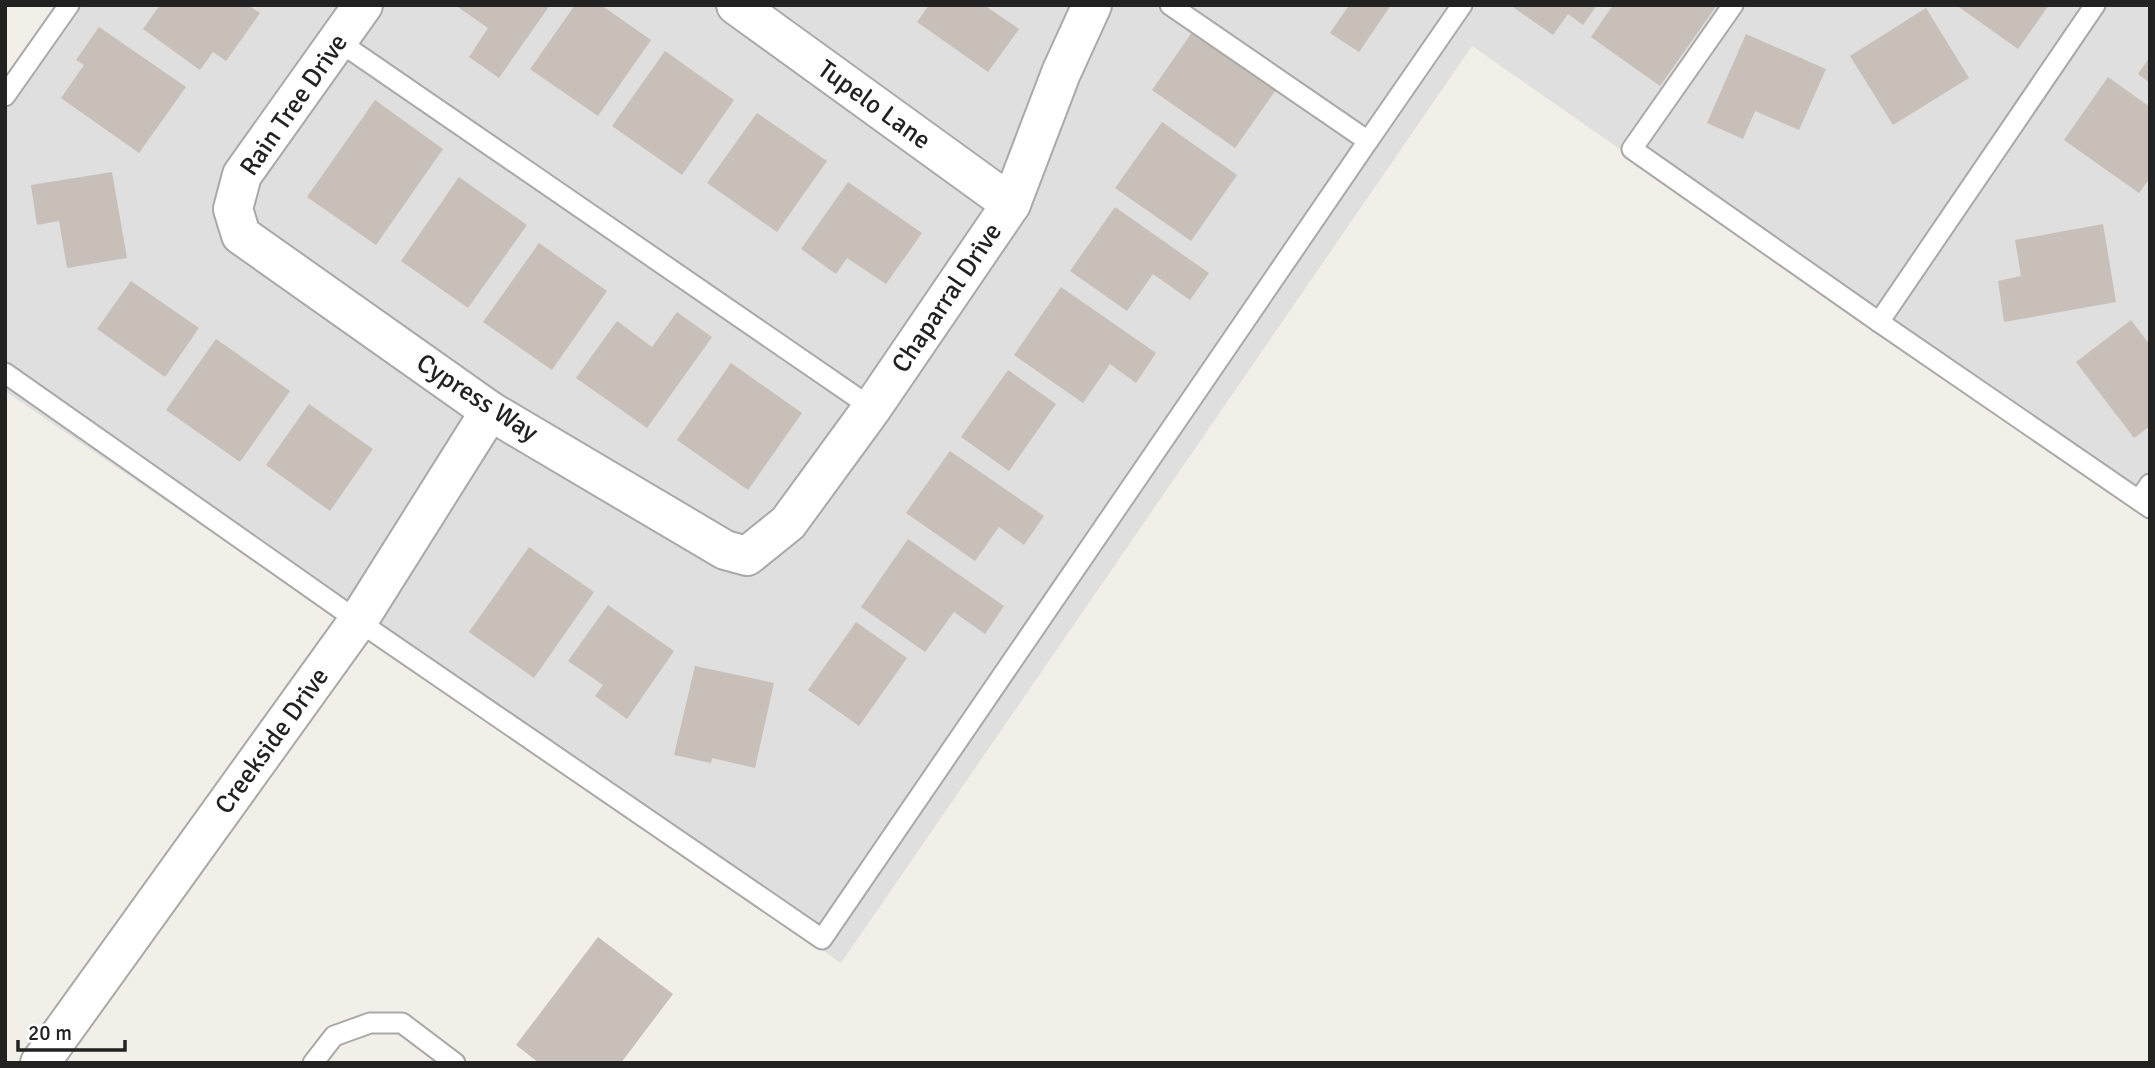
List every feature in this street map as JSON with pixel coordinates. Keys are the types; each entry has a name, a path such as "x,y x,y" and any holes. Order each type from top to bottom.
{"street":[{"name":"Rain Tree Drive","path":"233,209 242,175 363,5"},
{"name":"Tupelo Lane","path":"736,5 1011,204"},
{"name":"Chaparral Drive","path":"747,555 788,523 872,408 1011,204 1061,73 1092,5"},
{"name":"Cypress Way","path":"233,209 241,235 490,411 725,550 747,555"},
{"name":"Creekside Drive","path":"40,1063 358,621 490,411"}],"lane":[{"path":"5,96 69,5"},
{"path":"1170,5 1368,141"},
{"path":"5,373 358,621 822,939 1462,5"},
{"path":"1733,5 1632,149 1879,322 2146,497"},
{"path":"1879,322 2095,5"},
{"path":"338,41 872,408"},
{"path":"313,1063 334,1036 370,1023 402,1023 455,1063"}],"shaded area":[{"path":"55,5 2150,5 2150,518 1472,46 841,963 5,391 5,76"}],"building":[{"path":"160,5 248,5 260,13 226,61 213,52 200,70 143,29"},
{"path":"455,5 550,5 499,78 469,57 488,28"},
{"path":"575,5 601,5 651,40 598,116 530,69"},
{"path":"929,5 984,5 1019,29 988,72 917,22"},
{"path":"1349,5 1391,5 1359,52 1330,33"},
{"path":"1510,5 1597,5 1583,25 1568,14 1553,35"},
{"path":"1613,5 1717,5 1660,86 1591,37"},
{"path":"1956,5 2049,5 2018,49"},
{"path":"1926,8 1969,78 1893,125 1850,56"},
{"path":"99,27 186,87 139,153 61,98 84,65 76,60"},
{"path":"1195,28 1278,87 1235,148 1152,90"},
{"path":"1746,34 1826,69 1799,130 1755,111 1743,139 1707,123"},
{"path":"665,51 734,100 682,175 612,126"},
{"path":"2150,57 2150,83 2138,74"},
{"path":"2108,77 2150,107 2150,178 2139,193 2064,140"},
{"path":"375,100 443,149 376,245 307,197"},
{"path":"757,113 827,161 777,232 707,183"},
{"path":"1162,122 1237,175 1191,241 1115,188"},
{"path":"112,172 127,258 67,268 59,221 37,225 31,185"},
{"path":"459,177 527,225 468,308 401,261"},
{"path":"848,182 922,233 886,284 847,258 836,274 801,249"},
{"path":"1115,207 1209,273 1190,300 1153,274 1127,311 1070,271"},
{"path":"2103,224 2116,302 2004,322 1998,281 2021,276 2015,240"},
{"path":"539,243 607,291 552,370 483,322"},
{"path":"131,281 199,328 165,377 97,329"},
{"path":"1061,287 1156,353 1136,383 1110,364 1083,403 1014,355"},
{"path":"677,312 712,337 647,428 576,378 617,321 652,347"},
{"path":"2131,320 2150,345 2150,426 2134,438 2076,362"},
{"path":"216,339 290,391 240,462 166,410"},
{"path":"731,363 802,413 748,490 677,440"},
{"path":"1008,370 1056,404 1009,471 961,437"},
{"path":"309,404 373,449 330,511 266,465"},
{"path":"950,451 1044,516 1024,545 999,527 975,561 906,513"},
{"path":"908,539 1004,606 985,634 954,612 925,652 861,607"},
{"path":"529,547 594,592 534,678 469,632"},
{"path":"608,605 674,651 627,719 595,696 603,685 568,661"},
{"path":"856,622 907,658 859,726 808,690"},
{"path":"695,666 774,683 755,768 712,758 711,763 674,755"},
{"path":"598,937 673,994 621,1063 539,1063 516,1045"}]}
